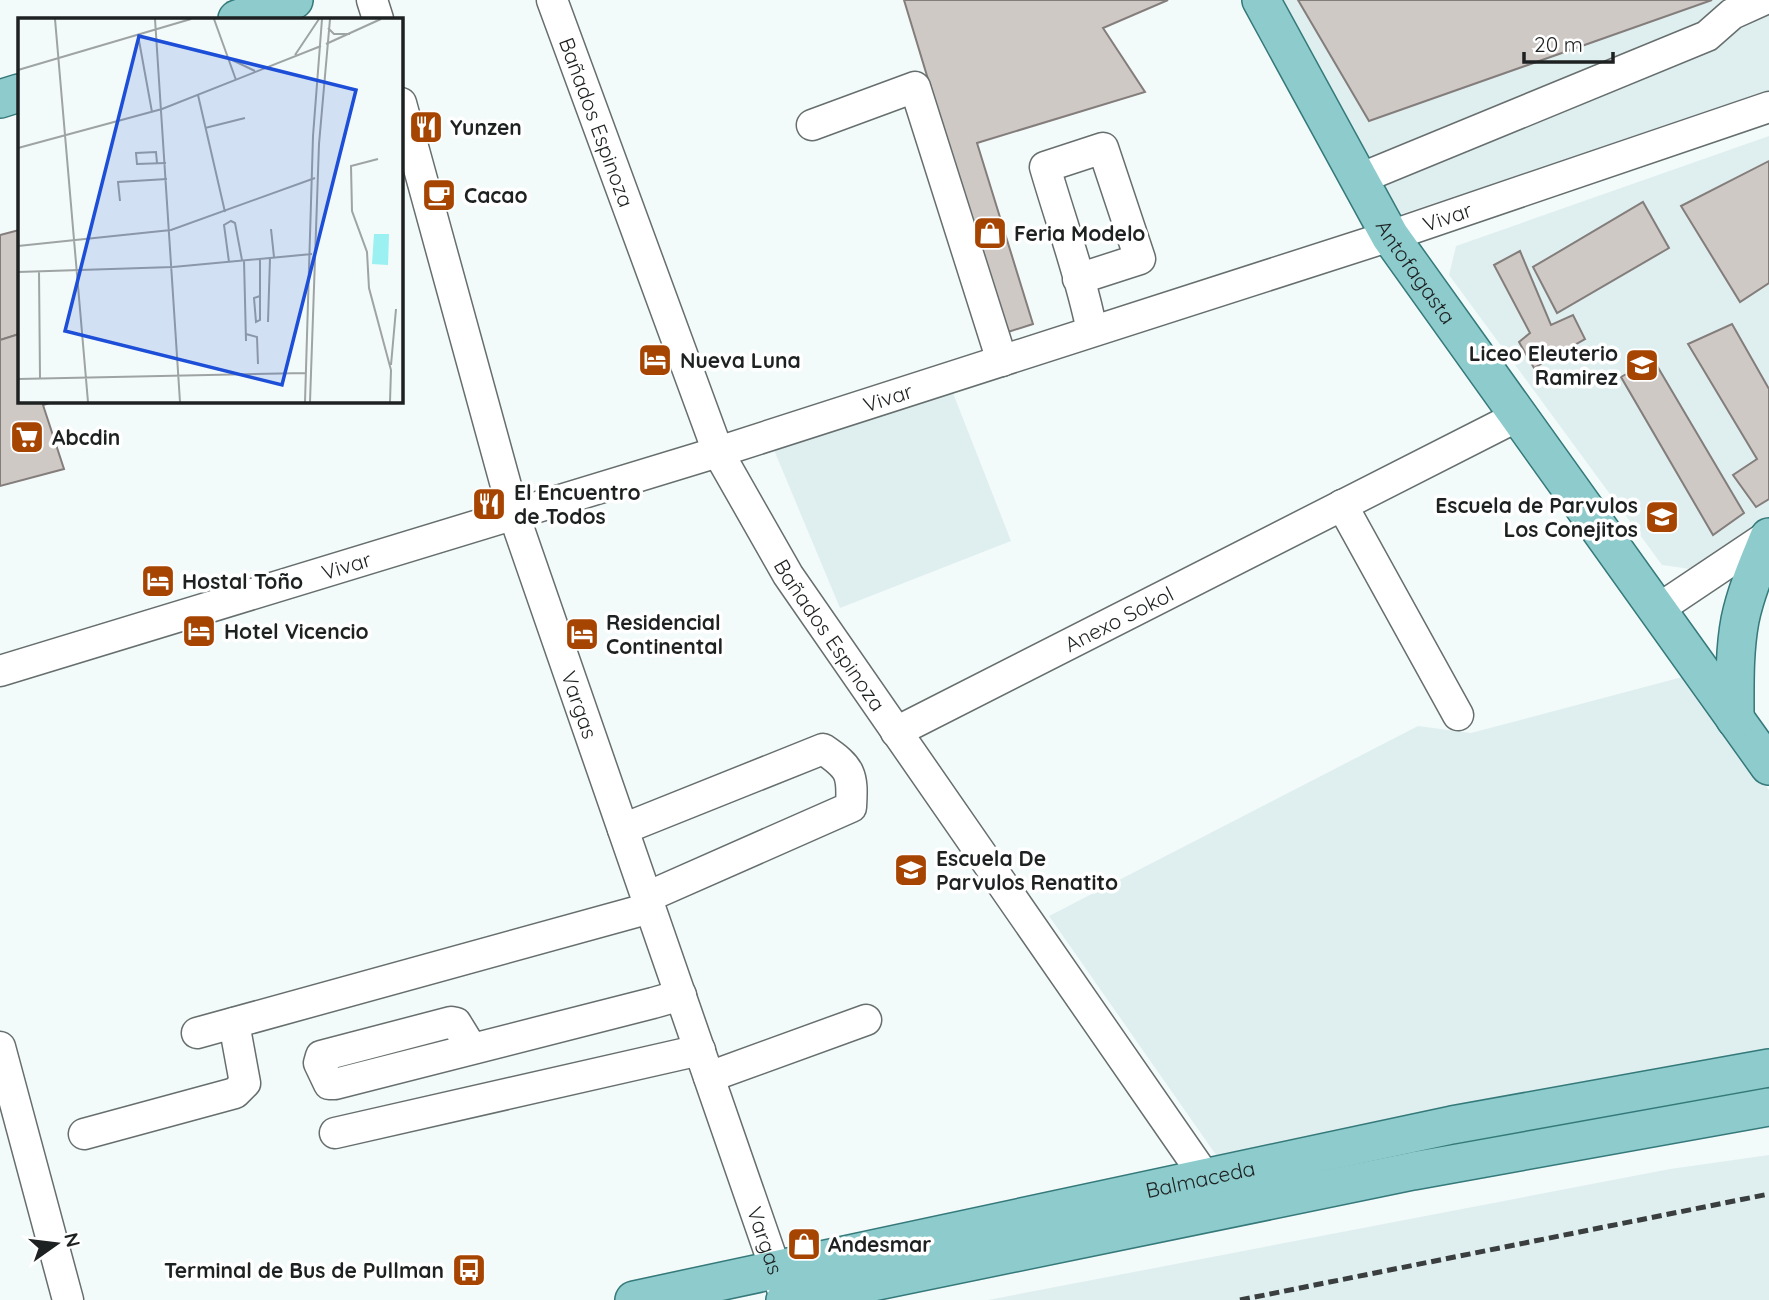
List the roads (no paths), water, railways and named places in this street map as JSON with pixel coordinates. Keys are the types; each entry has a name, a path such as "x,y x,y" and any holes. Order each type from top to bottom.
{"main road":[{"path":"240,18 294,0"},
{"name":"Antofagasta","path":"1261,0 1390,236 1769,766"},
{"path":"0,99 18,93"},
{"path":"1735,719 1735,666 1740,620 1752,578 1769,536"},
{"name":"Balmaceda","path":"782,1289 1206,1178 1452,1125 1769,1068"},
{"name":"Balmaceda","path":"634,1300 782,1289 1769,1107"}],"street":[{"path":"372,0 378,18"},
{"name":"Bañados Espinoza","path":"552,0 718,452 788,575 1227,1209"},
{"path":"1359,179 1707,36 1732,14 1763,0"},
{"path":"812,125 915,87 1002,361"},
{"name":"Vargas","path":"402,107 514,515 782,1289"},
{"name":"Vivar","path":"0,671 718,452 1092,331 1206,304 1390,236 1769,107"},
{"path":"1078,279 1092,331"},
{"name":"Anexo Sokol","path":"896,732 1518,416"},
{"path":"1342,505 1458,715"},
{"path":"1657,610 1769,536"},
{"path":"197,1033 648,902 851,807 853,783 844,763 823,749 623,829"},
{"path":"472,1049 681,995"},
{"path":"335,1133 704,1063 866,1020"},
{"path":"85,1135 235,1093 245,1083 234,1023"},
{"path":"0,1047 68,1300"}],"railway":[{"path":"1240,1300 1769,1194"}],"place":[{"name":"Yunzen","path":"426,127"},
{"name":"Cacao","path":"439,195"},
{"name":"Feria Modelo","path":"990,233"},
{"name":"Nueva Luna","path":"655,360"},
{"name":"Liceo Eleuterio Ramirez","path":"1642,365"},
{"name":"Abcdin","path":"27,437"},
{"name":"El Encuentro de Todos","path":"489,504"},
{"name":"Escuela de Parvulos Los Conejitos","path":"1662,517"},
{"name":"Hostal Toño","path":"158,581"},
{"name":"Hotel Vicencio","path":"199,631"},
{"name":"Residencial Continental","path":"582,634"},
{"name":"Escuela De Parvulos Renatito","path":"911,870"},
{"name":"Andesmar","path":"804,1244"},
{"name":"Terminal de Bus de Pullman","path":"469,1270"}]}
